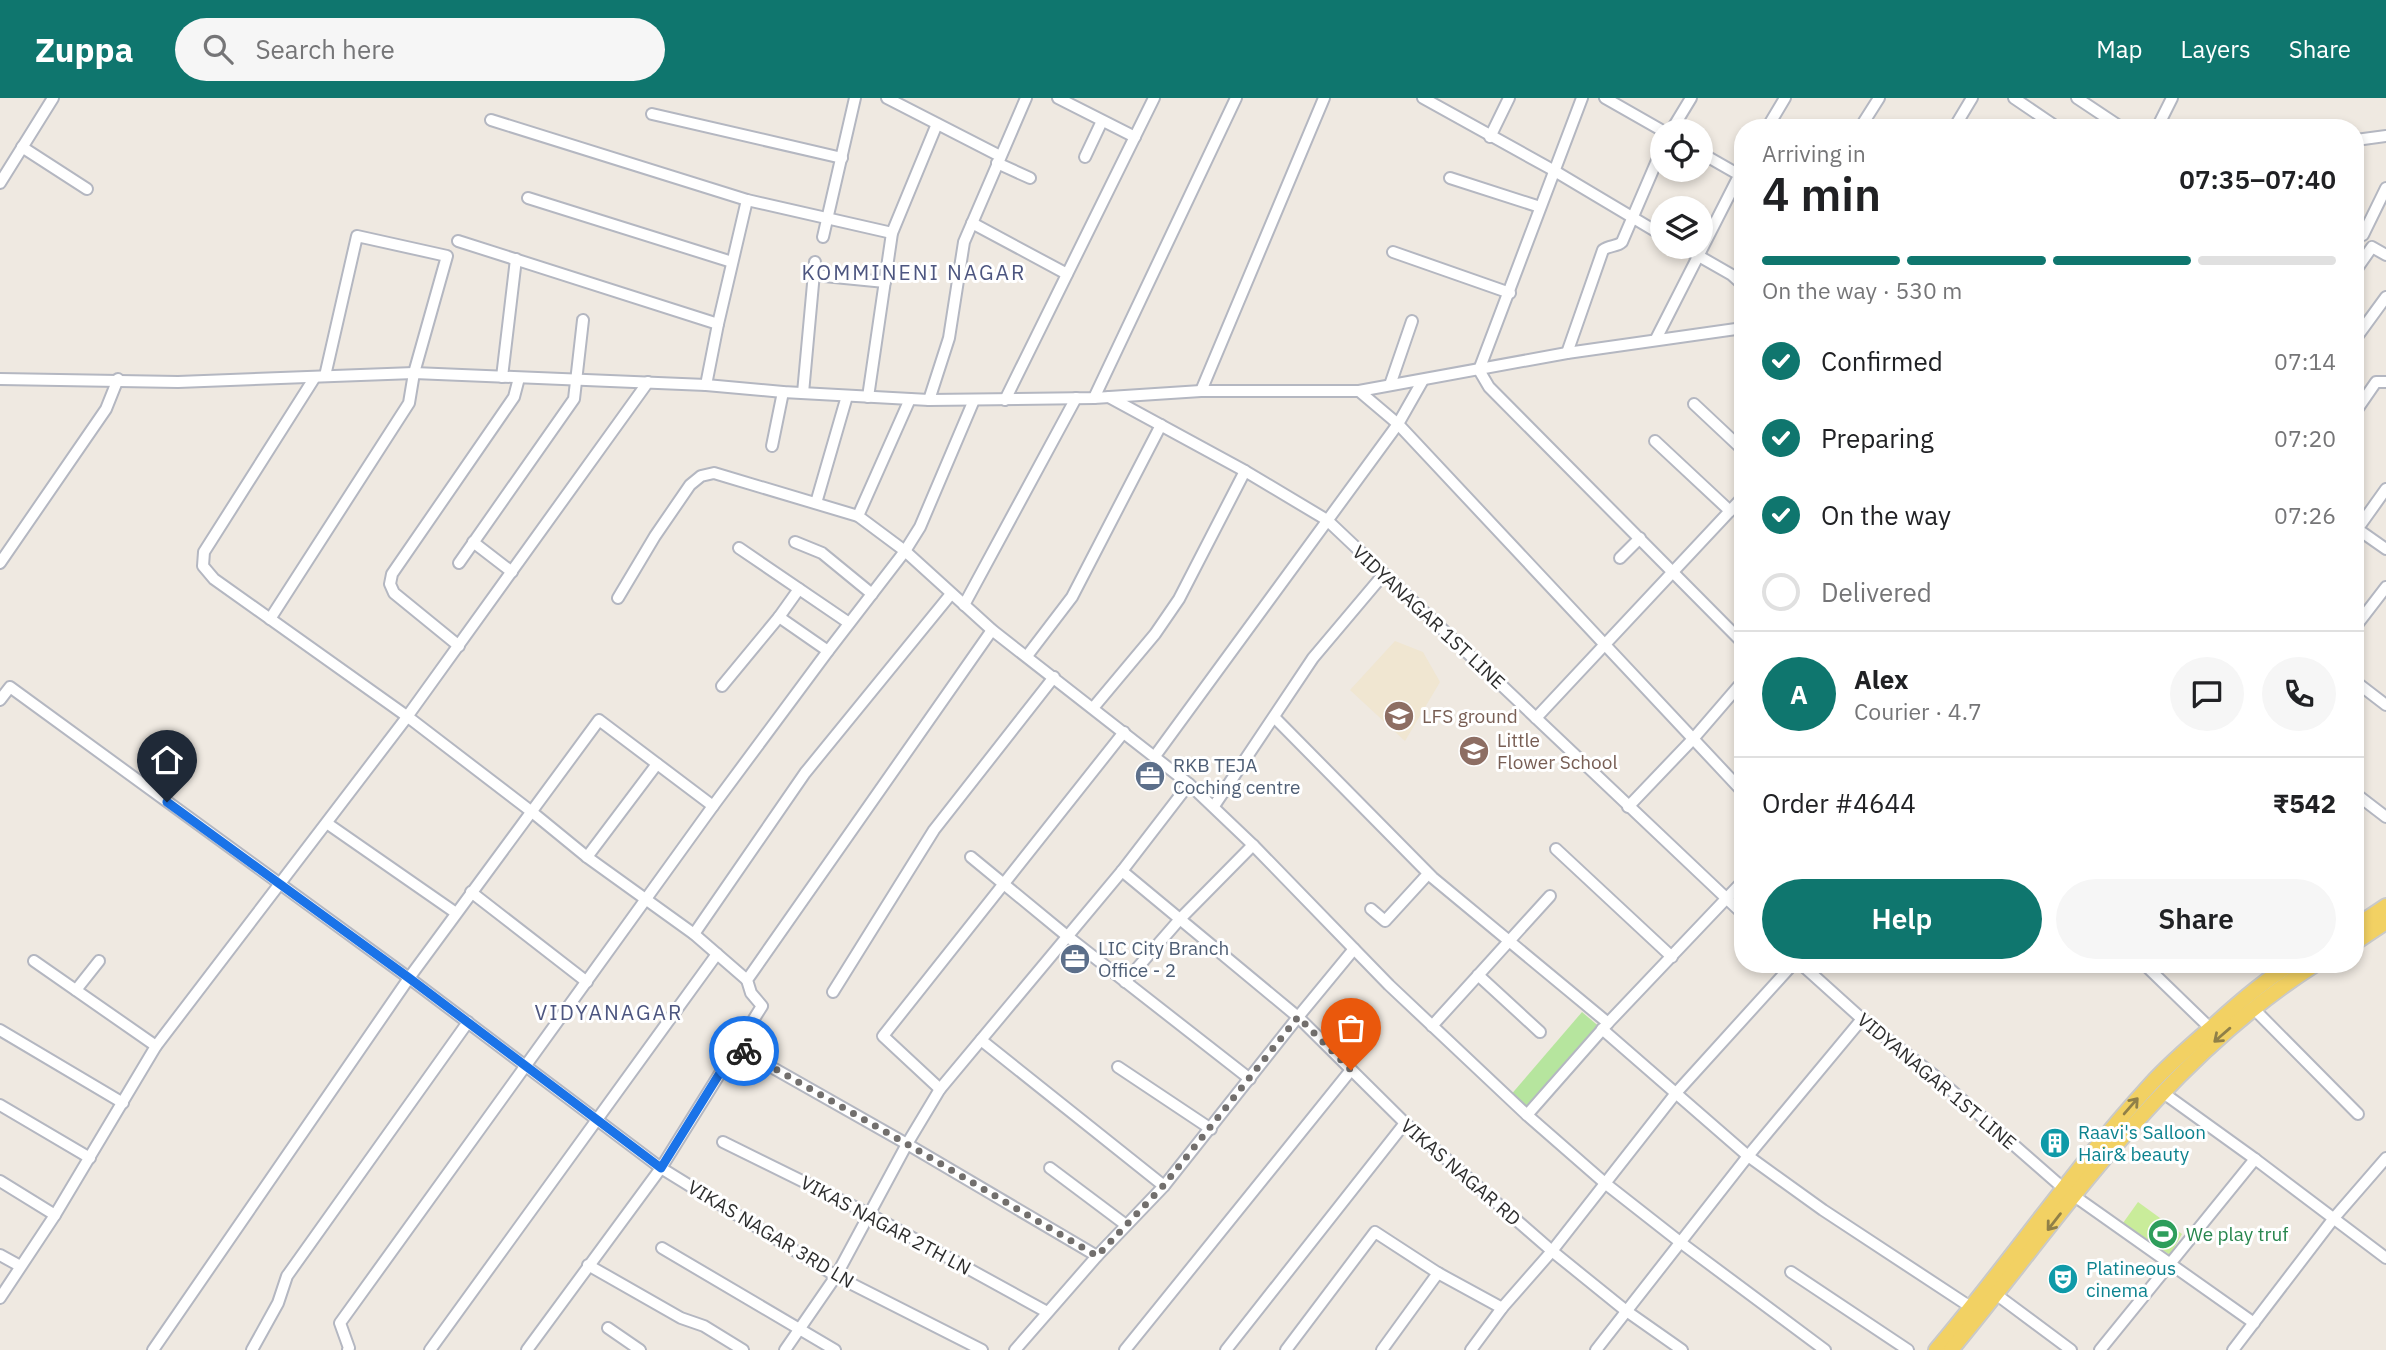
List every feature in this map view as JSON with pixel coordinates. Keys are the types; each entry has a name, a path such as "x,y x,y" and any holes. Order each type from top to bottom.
{"main road":[{"path":"2364,921 2386,906"},
{"path":"2364,937 2386,922"},
{"path":"1951,1350 1997,1294 2150,1084 2243,999 2279,973"},
{"path":"1936,1350 2069,1192 2162,1092 2253,1008 2303,973"}],"street":[{"path":"0,183 53,98"},
{"path":"823,237 855,98"},
{"path":"887,98 1030,178"},
{"path":"929,400 949,338 964,242 1026,98"},
{"path":"1058,98 1135,137"},
{"path":"1005,400 1154,98"},
{"path":"1094,398 1236,98"},
{"path":"1201,391 1324,98"},
{"path":"1423,98 1553,170 1650,228"},
{"path":"1490,137 1509,98"},
{"path":"1479,370 1582,98"},
{"path":"1605,98 1650,124"},
{"path":"1678,119 1691,98"},
{"path":"1772,119 1785,98"},
{"path":"1865,119 1878,98"},
{"path":"1959,119 1972,98"},
{"path":"2014,98 2045,119"},
{"path":"2077,98 2108,119"},
{"path":"2162,119 2172,98"},
{"path":"652,114 842,158"},
{"path":"491,120 747,200 827,216 892,233"},
{"path":"1085,157 1102,121"},
{"path":"868,397 892,233 937,124"},
{"path":"2364,139 2386,136"},
{"path":"22,147 87,189"},
{"path":"1713,159 1734,170"},
{"path":"1567,353 1603,250 1622,242 1650,176"},
{"path":"1450,178 1540,207"},
{"path":"2364,233 2386,188"},
{"path":"1713,229 1734,189"},
{"path":"528,198 732,262"},
{"path":"706,385 747,200"},
{"path":"972,223 1067,274"},
{"path":"270,619 409,403 414,373 447,256 357,236 320,376 204,552 203,566 214,579 270,619 408,717 533,812 587,857 694,933 747,980 751,993 762,1006 661,1168 527,1350"},
{"path":"458,241 718,324"},
{"path":"2364,258 2372,247 2386,256"},
{"path":"1393,252 1510,293"},
{"path":"502,377 516,259"},
{"path":"1656,339 1697,259"},
{"path":"1704,259 1734,277"},
{"path":"803,393 815,262"},
{"path":"814,275 885,282"},
{"path":"2364,325 2386,297"},
{"path":"459,563 574,400 583,320"},
{"path":"1390,385 1412,321"},
{"path":"0,379 178,382 414,373 706,385 783,393 929,400 1094,398 1201,391 1359,391 1567,353 1734,329"},
{"path":"1479,370 1489,387 1734,634"},
{"path":"458,646 394,593 390,584 392,574 514,397 519,377"},
{"path":"0,563 106,409 118,379"},
{"path":"1156,756 1398,424 1423,380"},
{"path":"0,1297 55,1215 156,1046 408,717 648,382"},
{"path":"2364,399 2376,382 2386,382"},
{"path":"1359,391 1398,424 1734,782"},
{"path":"772,446 783,393"},
{"path":"816,503 846,396"},
{"name":"VIDYANAGAR 1ST LINE","path":"1109,397 1245,471 1327,520 1734,906"},
{"path":"964,605 1076,398"},
{"path":"858,516 910,399"},
{"path":"348,1350 340,1323 713,806 905,551 920,527 974,400"},
{"path":"1694,404 1734,442"},
{"path":"1027,656 1072,597 1161,425"},
{"path":"1655,441 1730,511"},
{"path":"1093,708 1155,634 1179,599 1245,471"},
{"path":"618,598 655,536 690,485 701,476 714,473 858,516 905,551 992,629 1156,756 1214,806 1432,1026 1606,1184 1825,1350"},
{"path":"2364,518 2386,489"},
{"path":"1536,718 1734,507"},
{"path":"2364,534 2386,549"},
{"path":"1620,558 1640,538"},
{"path":"473,542 512,572"},
{"path":"795,542 822,554 872,594"},
{"path":"739,548 849,623"},
{"path":"1214,806 1313,658 1383,575"},
{"path":"2364,616 2386,587"},
{"path":"722,686 799,590"},
{"path":"694,933 805,773 951,594"},
{"path":"779,617 828,651"},
{"path":"747,980 992,629"},
{"path":"833,992 934,830 1054,677"},
{"name":"VIKAS NAGAR 3RD LN","path":"0,700 10,687 409,978 661,1168 836,1276 982,1350"},
{"path":"2364,688 2386,705"},
{"path":"1628,807 1734,691"},
{"path":"1275,718 1428,874 1509,941 1748,1156 1823,1210 1972,1308"},
{"path":"153,1350 409,978 599,720 713,806"},
{"path":"940,1089 883,1036 1125,733"},
{"path":"587,857 657,764"},
{"path":"785,1350 836,1276 907,1144 940,1089 1122,871 1189,784"},
{"path":"2364,800 2386,817"},
{"path":"328,824 456,913"},
{"path":"1125,982 1180,919 1253,845"},
{"path":"1556,849 1672,957"},
{"path":"971,857 1250,1079"},
{"name":"VIKAS NAGAR RD","path":"1122,871 1298,1017 1405,1123 1552,1251 1625,1310 1682,1350"},
{"path":"1371,909 1385,921 1428,874"},
{"path":"1527,1115 1605,1026 1734,890"},
{"path":"471,892 587,982"},
{"path":"1432,1026 1550,896"},
{"path":"1015,1350 1097,1256 1164,1185 1354,949"},
{"path":"430,1350 717,954"},
{"path":"34,961 156,1046"},
{"path":"76,990 99,961"},
{"path":"1471,1350 1676,1093 1785,973"},
{"name":"VIDYANAGAR 1ST LINE","path":"1811,973 2069,1192 2254,1323"},
{"path":"2153,973 2210,1028"},
{"path":"1478,975 1540,1032"},
{"path":"2253,1008 2358,1114"},
{"path":"1597,1350 1625,1310 1748,1156 1862,1019"},
{"path":"255,1349 288,1276 468,1022"},
{"path":"0,1030 123,1103"},
{"path":"981,1040 1164,1185"},
{"path":"736,1047 1097,1256"},
{"path":"1118,1067 1210,1129"},
{"path":"1125,1350 1351,1070"},
{"path":"2162,1092 2386,1258"},
{"path":"0,1105 90,1158"},
{"path":"1226,1350 1405,1123"},
{"name":"VIKAS NAGAR 2TH LN","path":"723,1142 869,1214 1047,1312"},
{"path":"2233,1350 2334,1218 2386,1158"},
{"path":"2100,1350 2255,1159"},
{"path":"1050,1168 1126,1225"},
{"path":"0,1181 55,1215"},
{"path":"1286,1350 1375,1232 1438,1273 1502,1308"},
{"path":"662,1248 835,1350"},
{"path":"0,1255 20,1266"},
{"path":"588,1265 681,1318 704,1326 743,1350"},
{"path":"1791,1272 1908,1350"},
{"path":"1382,1350 1438,1273"},
{"path":"1997,1294 2071,1350"},
{"path":"608,1328 640,1350"}],"shaded area":[{"name":"LFS ground","path":"1395,641 1423,652 1440,682 1405,741 1350,690"}],"green space":[{"path":"1582,1012 1602,1029 1527,1115 1509,1097"},
{"path":"2138,1202 2182,1234 2170,1255 2123,1223"}],"way so far":[{"path":"744,1051 1097,1256 1164,1185 1298,1017 1351,1070"}],"place":[{"name":"LFS ground","path":"1399,716"},
{"name":"Little Flower School","path":"1474,751"},
{"name":"RKB TEJA Coching centre","path":"1150,776"},
{"name":"LIC City Branch Office - 2","path":"1075,959"},
{"name":"Raavi's Salloon Hair& beauty","path":"2055,1143"},
{"name":"We play truf","path":"2163,1234"},
{"name":"Platineous cinema","path":"2063,1279"}],"district":[{"name":"KOMMINENI NAGAR","path":"914,273"},
{"name":"VIDYANAGAR","path":"609,1013"}],"route":[{"path":"167,802 409,978 661,1168 736,1047 744,1051"}]}
